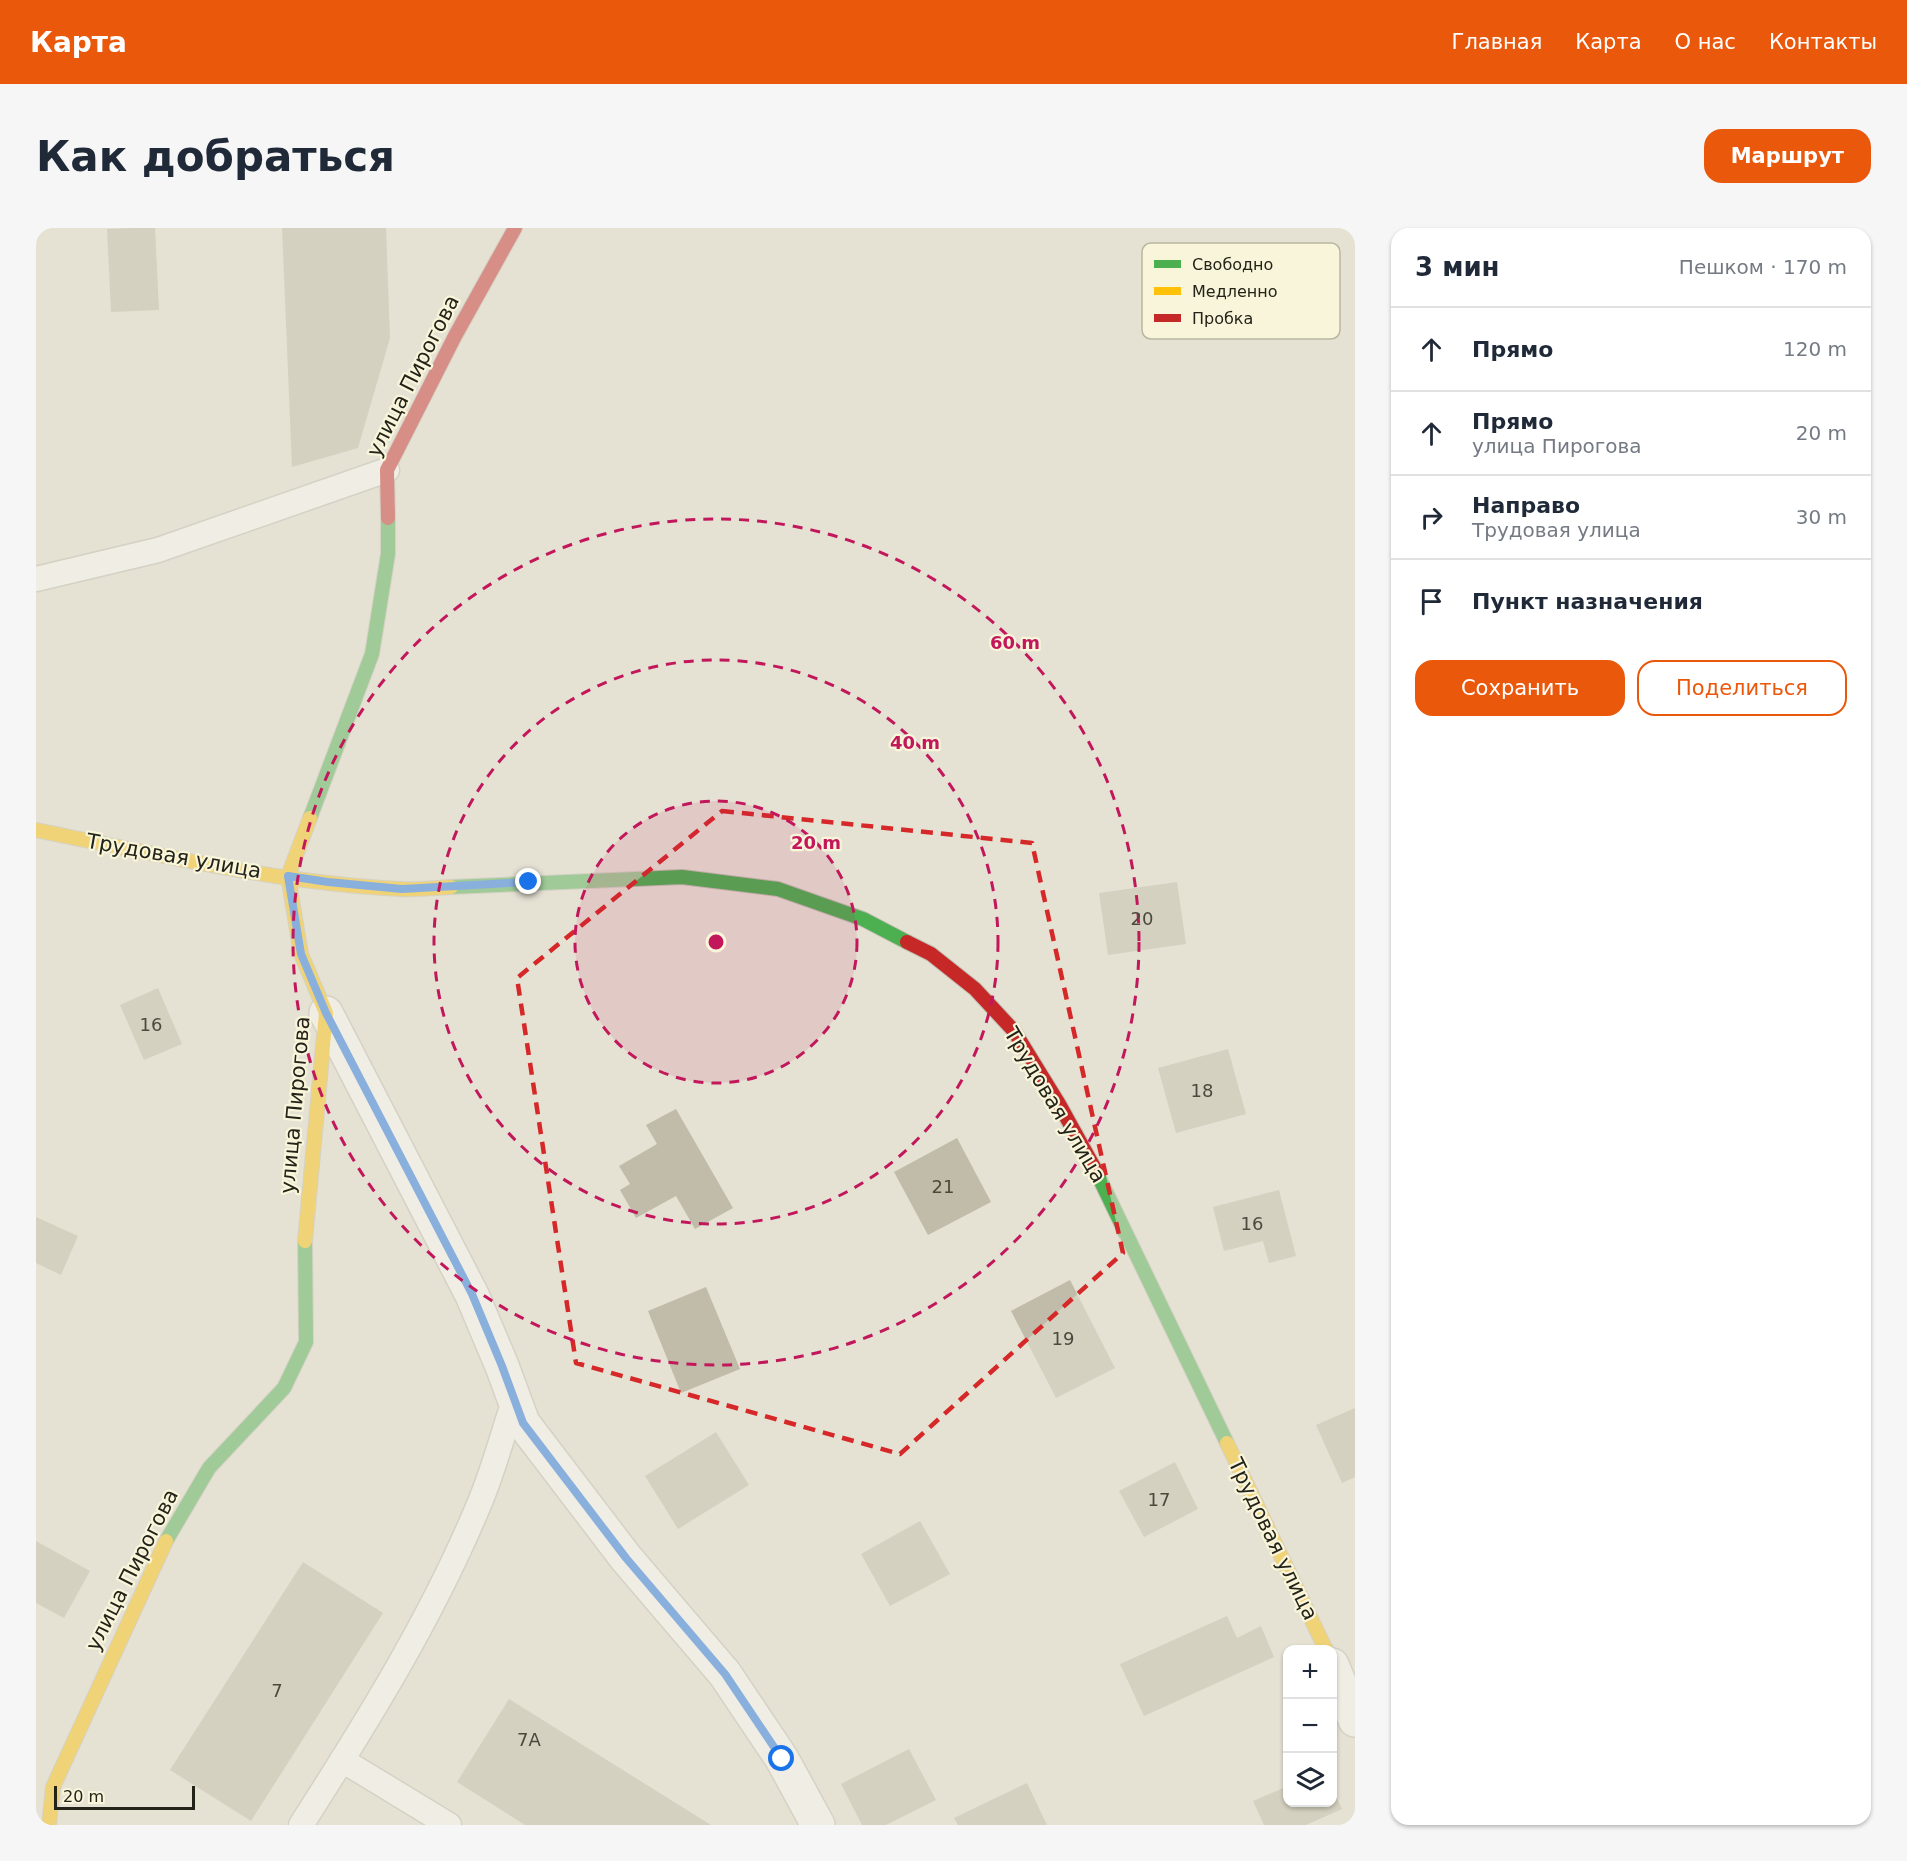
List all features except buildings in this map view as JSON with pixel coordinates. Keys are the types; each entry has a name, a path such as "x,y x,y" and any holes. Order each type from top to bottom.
{"street":[{"name":"улица Пирогова","path":"49,1825 53,1787 170,1532 209,1468 284,1388 306,1342 305,1231 326,1013 301,954 288,876 372,654 388,554 387,470 433,378 515,228"},
{"name":"Трудовая улица","path":"36,830 210,865 328,882 402,889 682,877 778,889 863,919 931,954 975,989 1014,1031 1059,1104 1106,1188 1324,1645"},
{"path":"326,1013 472,1294 523,1423 626,1558 725,1674 782,1759 818,1825"},
{"path":"1337,1677 1355,1720"}],"lane":[{"path":"36,579 158,550 387,470"},
{"path":"301,1825 386,1685 449,1571 480,1500 515,1398"},
{"path":"342,1760 449,1825"}],"highlighted area":[{"path":"722,811 1032,843 1123,1253 900,1454 576,1363 517,978"}],"traffic: fast":[{"path":"310,818 372,654 388,554 388,518"},
{"path":"451,887 682,877 778,889 863,919 907,942"},
{"path":"1095,1169 1227,1443"},
{"path":"166,1541 209,1468 284,1388 306,1342 305,1241"}],"traffic: slow":[{"path":"305,1241 326,1013 301,954 288,876 310,818"},
{"path":"36,830 172,858 309,881 400,889 451,887"},
{"path":"1227,1443 1324,1645"},
{"path":"49,1825 53,1787 166,1541"}],"traffic: jam":[{"path":"388,518 387,470 455,336 515,228"},
{"path":"907,942 931,954 975,989 1014,1031 1059,1104 1095,1169"}],"route":[{"path":"529,882 402,889 288,876 301,954 326,1013 472,1294 523,1423 626,1558 725,1674 782,1759"}]}
